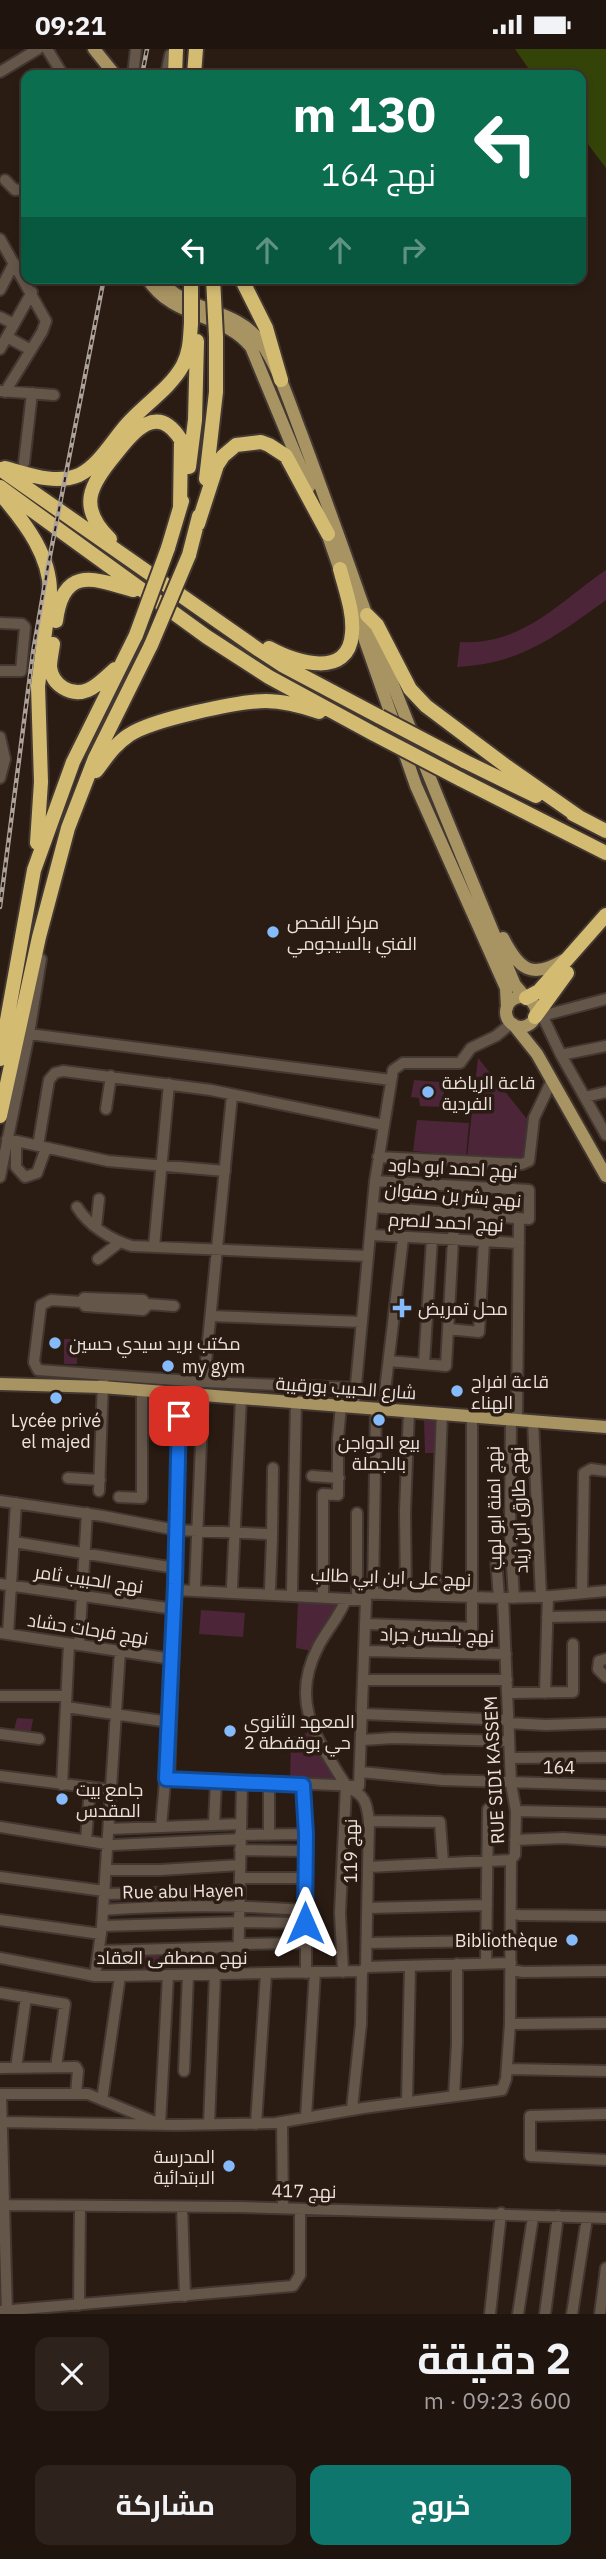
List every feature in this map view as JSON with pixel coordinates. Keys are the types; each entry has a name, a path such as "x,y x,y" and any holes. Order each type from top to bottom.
{"highway":[{"path":"174,49 175,70"},
{"path":"34,870 74,762 136,635 180,508 191,458 195,420 192,284"},
{"path":"198,524 214,424 216,337 213,284"},
{"path":"243,284 265,328 281,380"},
{"path":"0,468 42,478 64,479 93,465 128,423 182,367 194,323"},
{"path":"131,560 97,525 89,500 90,491 103,469 134,431 145,424 156,422 167,425 181,440 180,508"},
{"path":"1,1112 62,846 81,792 151,645 189,555 217,465 223,456 236,445 261,442 286,456 328,534"},
{"path":"0,468 282,665 464,761 606,831"},
{"path":"0,487 146,594 269,677 606,853"},
{"path":"0,493 21,518 44,559 50,580 38,686 41,782 34,870 0,1059"},
{"path":"221,624 288,657 310,664 335,661 351,646 352,634 352,620 340,569"},
{"path":"124,661 90,690 71,692 56,682 50,665 60,599 71,585 88,578 146,594"},
{"path":"367,615 377,625 410,689 426,706 579,817"},
{"path":"81,792 121,741 139,729 158,722 246,702 264,701 292,704 352,722"},
{"path":"541,820 606,864"},
{"path":"526,998 540,991 606,915"},
{"path":"539,1017 575,962 606,930"}],"main road":[{"path":"96,53 103,70"},
{"path":"96,53 111,70"},
{"path":"152,284 172,305 229,328 251,347 328,534 416,786 506,988 507,1015 537,1054 606,1176"},
{"path":"164,284 177,296 247,328 259,341 281,380 367,615 481,905 515,985 536,1008 539,1017 534,1037 537,1054"},
{"path":"481,905 527,969 545,970 567,958"},
{"path":"507,1008 512,1000 526,998"},
{"path":"512,1024 526,1026 539,1017"},
{"name":"شارع الحبيب بورقيبة","path":"0,1384 103,1381 142,1390 179,1393 204,1388 241,1398 606,1427"}],"street":[{"path":"0,72 38,49"},
{"path":"47,49 60,70"},
{"path":"133,70 136,49"},
{"path":"168,70 174,49"},
{"path":"2,179 15,190 21,189"},
{"path":"0,239 21,274"},
{"path":"0,290 14,263"},
{"path":"3,391 47,321 27,284"},
{"path":"0,349 32,292"},
{"path":"0,317 14,324"},
{"path":"7,337 31,350"},
{"path":"3,391 54,395"},
{"path":"24,463 32,393"},
{"path":"0,623 22,624 25,627 20,671 0,671"},
{"path":"0,737 5,759 0,778"},
{"path":"0,1177 11,1140 43,949 39,937"},
{"path":"606,999 539,1017 606,1135"},
{"path":"323,1592 323,1494 338,1495 338,1438 356,1388 375,1181 393,1070 403,1063 460,1063 471,1048 496,1036 512,1024"},
{"path":"29,1034 391,1080"},
{"path":"561,1055 606,1045"},
{"path":"11,1140 16,1167 24,1177 37,1173 51,1076 63,1071 169,1084 383,1125"},
{"path":"106,1109 111,1076"},
{"path":"378,1157 522,1164 529,1161 534,1118 552,1080"},
{"path":"154,1247 169,1084"},
{"path":"585,1097 606,1092"},
{"path":"195,1586 204,1388 232,1095"},
{"path":"0,1152 3,1128 1,1112"},
{"path":"11,1140 101,1160 225,1171"},
{"name":"نهج احمد ابو داود","path":"375,1181 529,1189"},
{"path":"389,1361 446,1366 456,1186"},
{"name":"نهج امنة ابو لهب","path":"505,1598 510,1531 519,1243 529,1189"},
{"path":"96,1227 99,1199"},
{"path":"77,1207 96,1227 132,1246 368,1256"},
{"name":"نهج بشر بن صفوان","path":"374,1207 524,1219"},
{"name":"نهج احمد لاصرم","path":"370,1235 519,1243"},
{"path":"361,1794 380,1408 389,1361 403,1238"},
{"path":"424,1364 432,1239"},
{"path":"448,1329 479,1332 484,1241"},
{"path":"98,1259 120,1242"},
{"path":"174,1306 147,1304 146,1308 141,1310 85,1306 82,1302 51,1300 41,1305 35,1364 43,1372 103,1381 204,1388 356,1388"},
{"path":"211,1316 362,1322"},
{"path":"68,1478 99,1485 103,1381"},
{"path":"119,1497 142,1498 142,1390"},
{"path":"161,1828 172,1659 179,1393"},
{"path":"232,1587 241,1398"},
{"path":"292,1590 296,1402"},
{"path":"406,1595 405,1511 409,1411"},
{"path":"435,1595 442,1413"},
{"path":"368,1624 472,1627 472,1416"},
{"name":"نهج طارق ابن زياد","path":"533,1421 547,1617 545,1693"},
{"path":"270,1589 267,1535 274,1468"},
{"path":"582,1592 584,1473 591,1469 606,1471"},
{"path":"312,1476 339,1478"},
{"path":"0,1501 87,1513 176,1530 267,1535"},
{"path":"4,1634 6,1585 14,1542 16,1503"},
{"path":"62,1785 66,1702 82,1596 87,1513"},
{"path":"357,1513 357,1593"},
{"path":"357,1539 374,1539"},
{"path":"14,1542 175,1568"},
{"path":"496,1557 505,1598"},
{"name":"نهج على ابن ابي طالب","path":"175,1584 472,1598 544,1597 606,1591"},
{"name":"نهج الحبيب ثامر","path":"6,1585 174,1609"},
{"path":"166,1779 346,1787 359,1786 366,1600 176,1590 169,1778 346,1787"},
{"name":"RUE SIDI KASSEM","path":"454,2096 502,2089 507,2069 510,2024 511,1860 515,1855 516,1811 509,1741 505,1598"},
{"path":"343,1972 340,1913 346,1787 317,1737 307,1710 305,1694 314,1655 346,1599"},
{"path":"547,1617 606,1616"},
{"name":"نهج فرحات حشاد","path":"4,1634 172,1659"},
{"path":"507,1693 573,1692 573,1644"},
{"path":"95,1976 102,1930 120,1651"},
{"name":"نهج بلحسن جراد","path":"367,1651 506,1654"},
{"path":"606,1659 599,1661 598,1669 606,1677"},
{"path":"366,1680 507,1679"},
{"path":"0,1696 66,1702 117,1714 169,1721"},
{"path":"364,1714 546,1725 606,1723"},
{"path":"0,1734 39,1739"},
{"path":"363,1740 393,1738 509,1741"},
{"path":"510,1758 606,1757"},
{"name":"164","path":"362,1772 512,1784 606,1785"},
{"path":"0,1776 112,1790"},
{"path":"214,1824 216,1782"},
{"path":"238,1974 242,1783"},
{"path":"269,1784 269,1835"},
{"path":"303,1785 306,1834 305,1923 311,1973 306,2117"},
{"name":"نهج 119","path":"346,1787 361,1794 367,1806 369,1821 367,1943 352,2109"},
{"path":"86,1840 90,1788"},
{"path":"486,1963 488,1809"},
{"path":"516,1811 606,1813"},
{"path":"369,1821 440,1822 443,1863"},
{"path":"109,1829 214,1824 240,1837 306,1851"},
{"path":"0,1827 108,1843 306,1834"},
{"path":"515,1840 563,1838 606,1841"},
{"path":"368,1867 511,1860"},
{"path":"106,1870 160,1871 240,1865"},
{"path":"0,1877 104,1892 239,1891"},
{"path":"240,1878 305,1878"},
{"name":"Rue abu Hayen","path":"103,1910 204,1905 305,1910"},
{"path":"368,1908 487,1905"},
{"path":"511,1913 606,1916"},
{"path":"0,1920 102,1930 240,1922 305,1923"},
{"path":"367,1943 486,1941"},
{"path":"99,1951 306,1943"},
{"name":"نهج مصطفى العقاد","path":"0,1958 95,1976 168,1977 343,1972 486,1963 511,1966 523,1972 606,1971"},
{"path":"2,2122 256,2124 454,2096 457,1964"},
{"path":"407,2102 410,1967"},
{"path":"256,2124 266,1974"},
{"path":"209,2124 215,1975"},
{"path":"102,2099 120,1976"},
{"path":"184,2071 188,1976"},
{"path":"160,2124 168,1977"},
{"path":"0,1993 77,2006"},
{"path":"16,2068 26,1997"},
{"path":"56,2067 65,2004"},
{"path":"510,2024 606,2024"},
{"path":"0,2068 78,2069 76,2094"},
{"path":"507,2069 606,2071"},
{"path":"160,2124 88,2094 1,2094 4,2312 293,2286 300,2275 300,2209"},
{"path":"606,2114 544,2114 530,2116 529,2123 530,2156 606,2160"},
{"path":"282,2122 284,2208"},
{"name":"نهج 417","path":"2,2205 284,2208 606,2218"},
{"path":"79,2206 79,2305"},
{"path":"182,2207 185,2296"},
{"path":"490,2314 501,2213"},
{"path":"545,2314 558,2216"},
{"path":"517,2314 533,2217"},
{"path":"572,2314 587,2218"},
{"path":"600,2314 606,2268"}],"shaded area":[{"path":"515,49 606,49 606,168 586,142 586,70 530,70"},
{"path":"606,570 606,600 571,625 519,654 480,665 457,667 460,642 502,637 521,629 539,620"},
{"path":"478,1058 527,1119 523,1158 519,1161 467,1157"},
{"name":"قاعة الرياضة الفردية","path":"414,1080 439,1082 444,1087 443,1107 420,1106 419,1098 411,1097"},
{"path":"417,1120 469,1123 466,1156 413,1151"},
{"path":"64,1339 78,1339 77,1364 64,1364"},
{"path":"424,1420 439,1421 438,1453 425,1453"},
{"path":"298,1601 340,1603 312,1651 296,1648"},
{"path":"201,1610 245,1613 243,1637 199,1634"},
{"path":"17,1718 33,1719 30,1736 13,1734"},
{"path":"310,1732 340,1784 290,1783 291,1737"},
{"path":"160,1950 158,1974 142,1973 144,1951"}],"railway":[{"path":"143,70 147,49"},
{"path":"0,907 33,652 103,284"}],"place":[{"name":"مركز الفحص الفني بالسيجومي","path":"273,932"},
{"name":"قاعة الرياضة الفردية","path":"428,1092"},
{"name":"محل تمريض","path":"402,1308"},
{"name":"مكتب بريد سيدي حسين","path":"55,1343"},
{"name":"my gym","path":"168,1366"},
{"name":"قاعة افراح الهناء","path":"457,1391"},
{"name":"Lycée privé el majed","path":"56,1398"},
{"name":"بيع الدواجن بالجملة","path":"379,1420"},
{"name":"المعهد الثانوي حي بوقفطة 2","path":"230,1731"},
{"name":"جامع بيت المقدس","path":"62,1799"},
{"name":"Bibliothèque","path":"572,1940"},
{"name":"المدرسة الابتدائية","path":"229,2166"}],"route":[{"path":"179,1416 166,1779 303,1785 306,1834 305,1923"}]}
